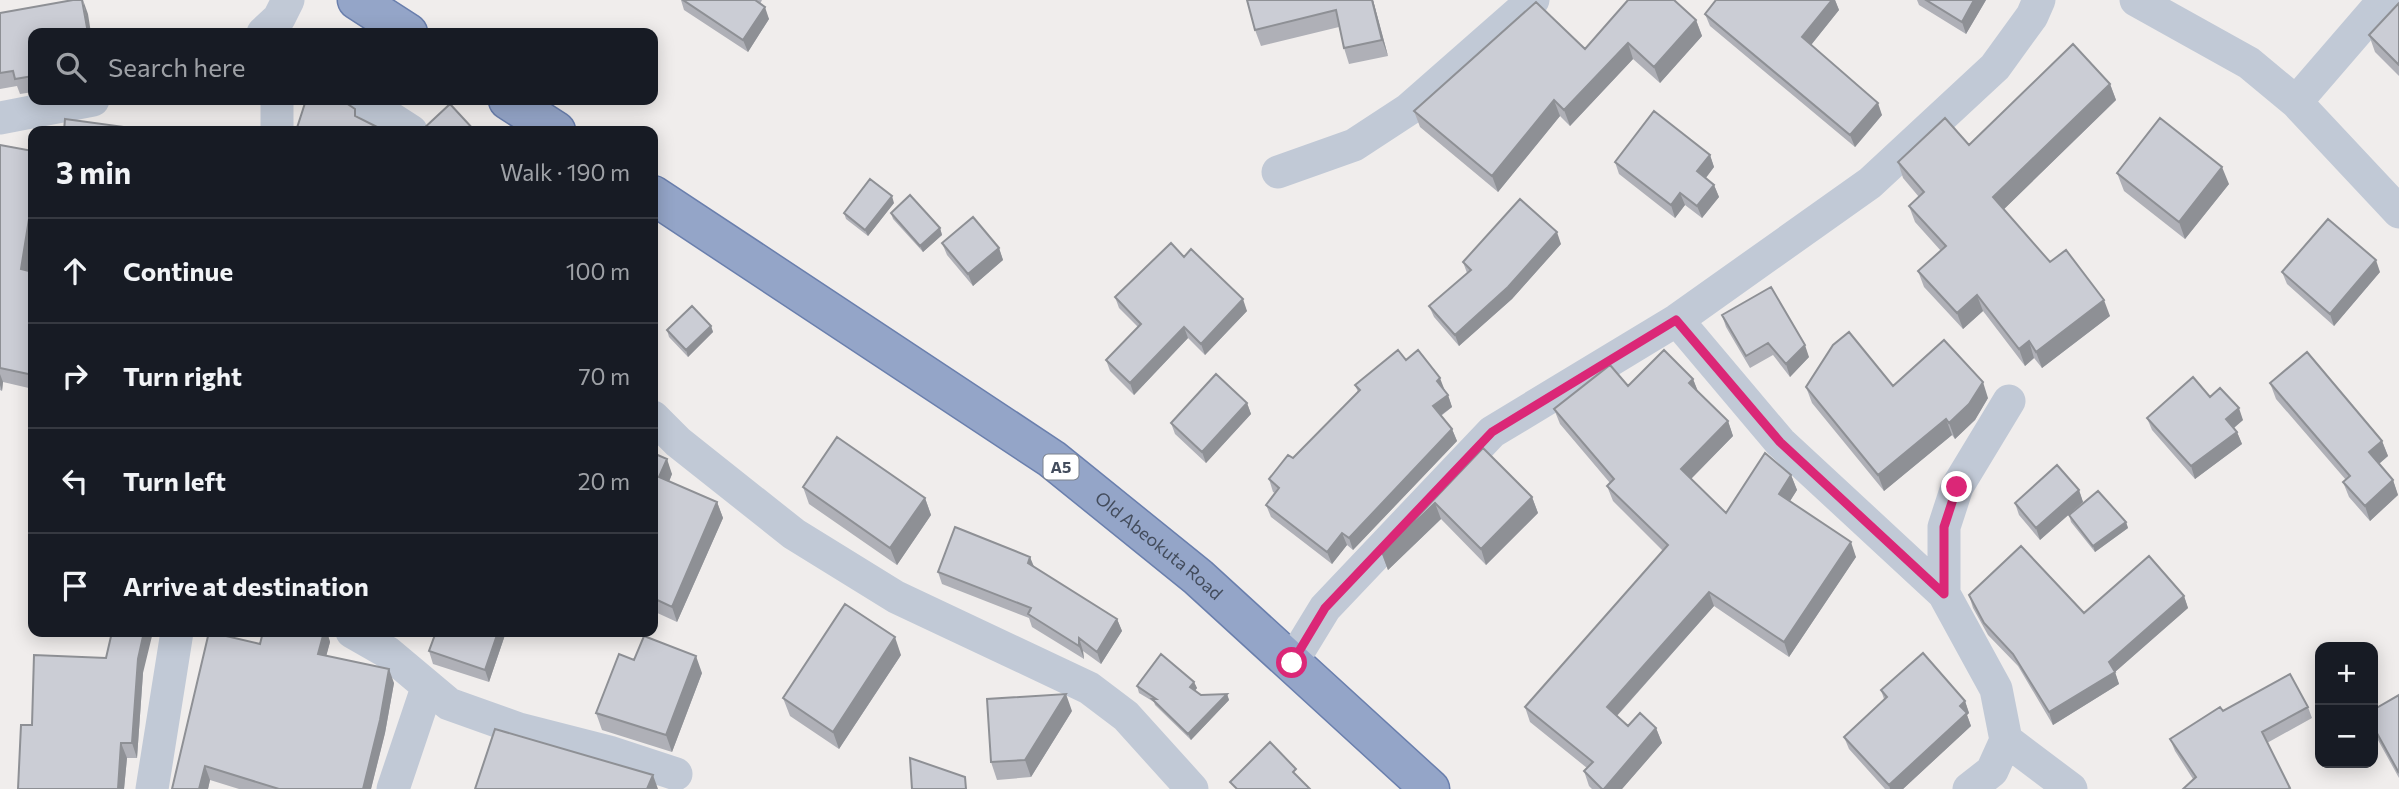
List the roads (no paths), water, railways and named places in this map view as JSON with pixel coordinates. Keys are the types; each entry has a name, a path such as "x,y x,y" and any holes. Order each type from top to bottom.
{"highway":[{"path":"357,0 400,28"},
{"path":"516,105 548,126"},
{"name":"Old Abeokuta Road","path":"658,198 1052,459 1198,576 1430,789"}],"street":[{"path":"1278,172 1354,145 1409,109 1533,0"},
{"path":"1292,663 1325,608 1492,432 1676,320 1870,183 1995,67 2032,16 2039,0"},
{"path":"2136,0 2249,63 2297,102 2399,212"},
{"path":"2297,102 2384,0"},
{"path":"0,118 67,105"},
{"path":"277,105 277,126"},
{"path":"371,105 403,126"},
{"path":"1676,320 1780,442 1944,594 1996,689 2006,740 1992,771 1969,789"},
{"path":"1944,594 1944,527 1957,487 2009,401"},
{"path":"658,422 678,442 794,534 896,597 1089,688 1126,716 1192,789"},
{"path":"152,789 176,637"},
{"path":"361,637 387,652 449,704 507,725 609,752 676,774"},
{"path":"393,789 427,688"},
{"path":"2006,740 2071,789"}]}
